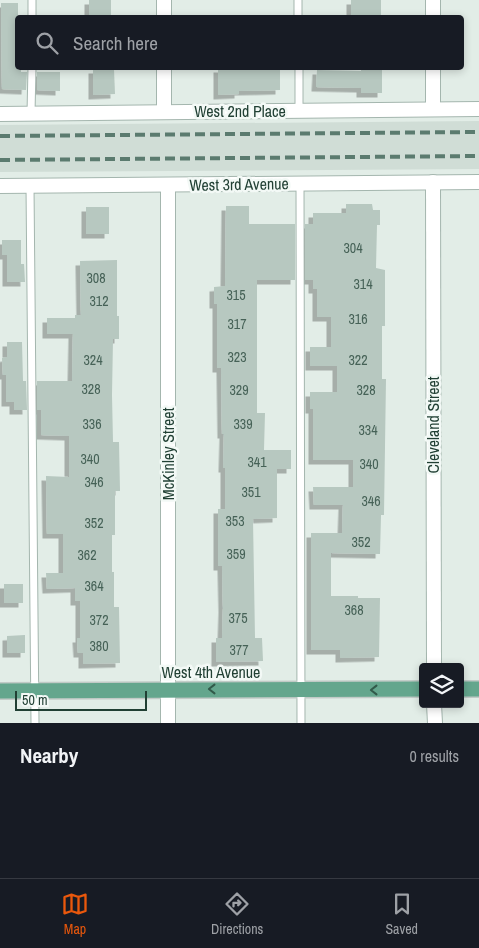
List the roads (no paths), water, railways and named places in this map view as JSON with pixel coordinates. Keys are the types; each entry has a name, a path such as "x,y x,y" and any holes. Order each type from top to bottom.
{"main road":[{"path":"464,689 479,689"},
{"name":"West 4th Avenue","path":"0,690 419,690"}],"street":[{"path":"164,0 164,15"},
{"path":"433,0 433,15"},
{"path":"164,70 164,112"},
{"path":"433,70 433,109"},
{"name":"West 2nd Place","path":"0,114 479,109"},
{"name":"Cleveland Street","path":"433,182 434,663"},
{"name":"West 3rd Avenue","path":"0,186 479,182"},
{"name":"McKinley Street","path":"168,184 168,723"},
{"path":"434,708 435,723"}],"lane":[{"path":"32,0 32,15"},
{"path":"298,0 298,15"},
{"path":"32,70 32,113"},
{"path":"299,70 299,111"},
{"path":"300,183 301,723"},
{"path":"30,186 35,723"}],"railway":[{"path":"0,136 479,132"},
{"path":"0,160 479,156"}]}
